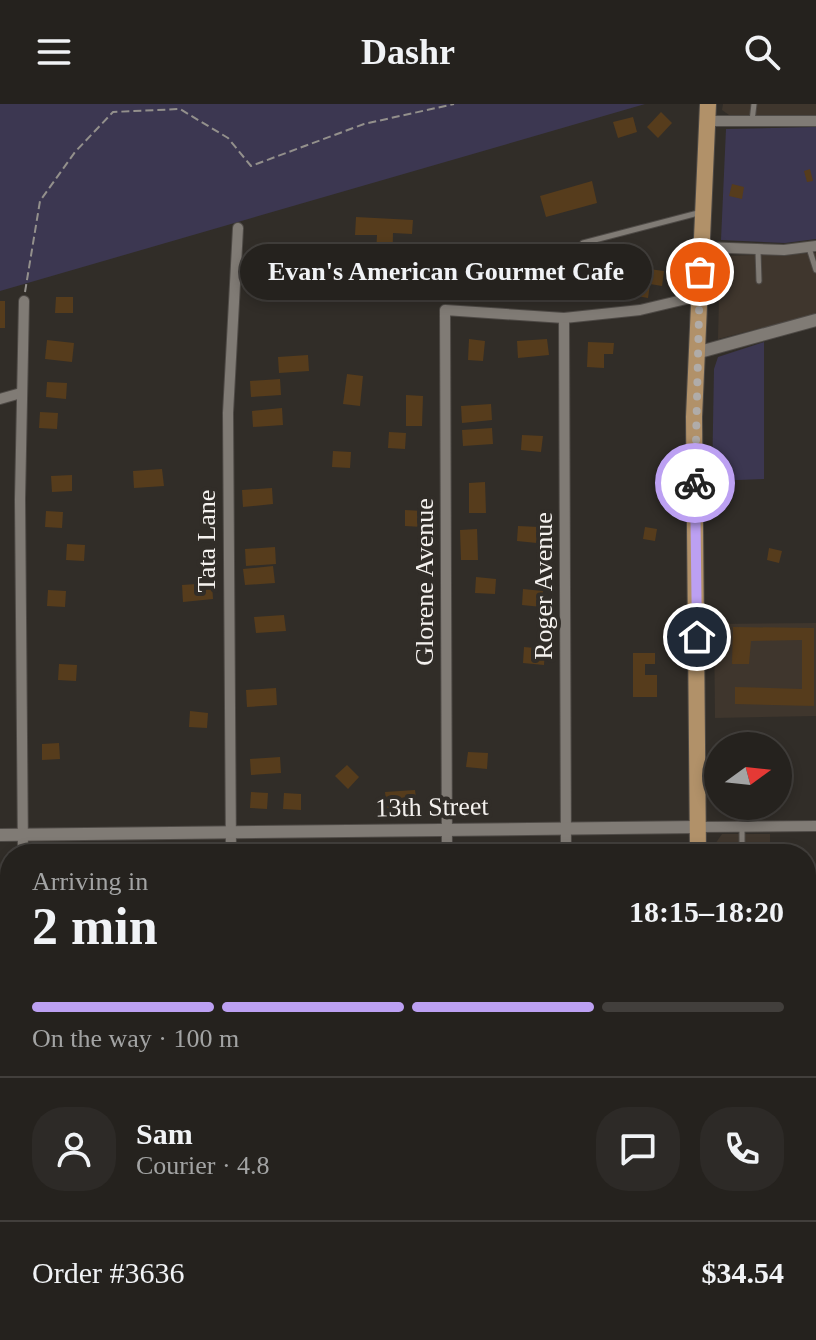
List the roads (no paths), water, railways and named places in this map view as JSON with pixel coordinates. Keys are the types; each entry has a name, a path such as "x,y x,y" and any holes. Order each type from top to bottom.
{"main road":[{"path":"698,844 696,353 707,112"}],"street":[{"path":"707,112 752,122 816,121"},
{"name":"Tata Lane","path":"231,844 228,413 238,228"},
{"path":"701,247 758,250 813,247"},
{"path":"564,318 640,310 699,296"},
{"path":"23,844 21,393 24,301"},
{"name":"Glorene Avenue","path":"447,844 445,310 564,318"},
{"name":"Roger Avenue","path":"564,318 566,844"},
{"path":"696,353 816,320"},
{"path":"0,399 21,393"},
{"name":"13th Street","path":"0,835 816,826"}],"lane":[{"path":"752,122 754,104"},
{"path":"583,243 703,212"},
{"path":"813,247 816,270"},
{"path":"758,250 759,281"},
{"path":"742,827 742,843"}],"place":[{"name":"Evan's American Gourmet Cafe","path":"700,272"}]}
